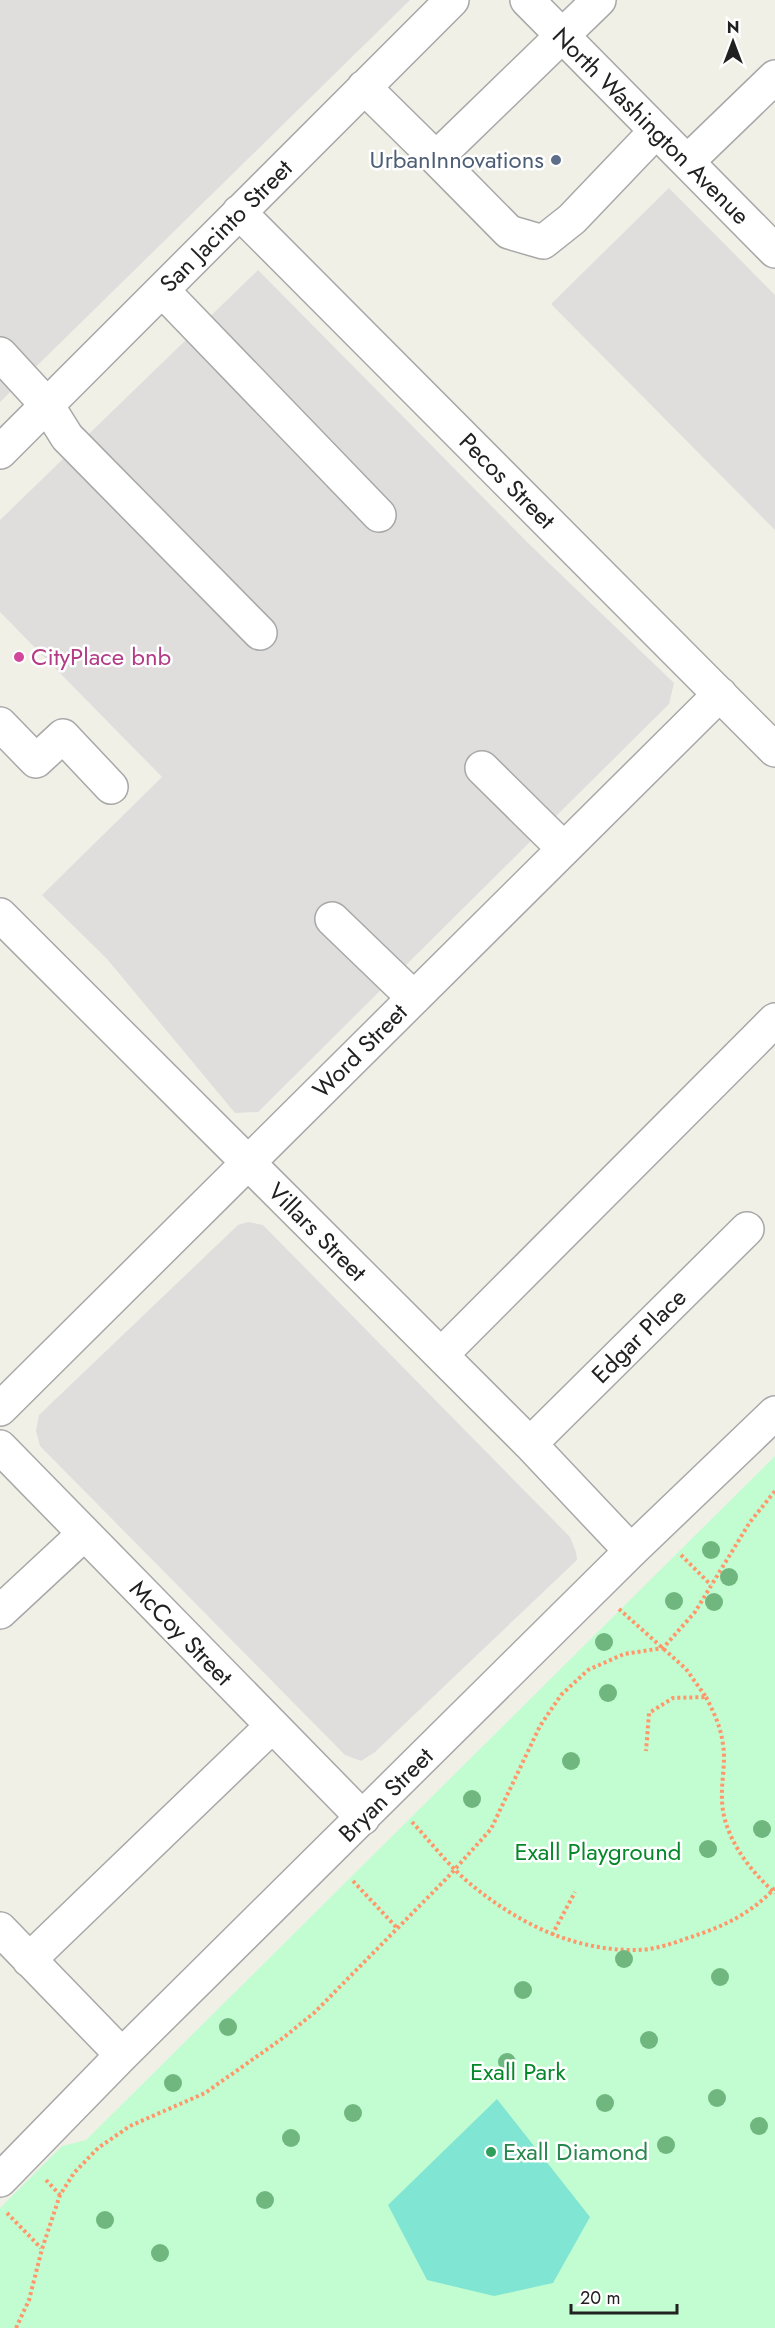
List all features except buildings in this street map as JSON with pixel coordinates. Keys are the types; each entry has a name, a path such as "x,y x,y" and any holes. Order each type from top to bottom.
{"street":[{"name":"San Jacinto Street","path":"0,452 452,0"},
{"name":"North Washington Avenue","path":"527,0 775,251"},
{"path":"436,158 599,0"},
{"path":"687,162 775,77"},
{"path":"364,87 509,232 543,242 572,219 656,131"},
{"name":"Pecos Street","path":"239,212 775,750"},
{"path":"162,290 379,514"},
{"path":"0,354 47,405 67,437 260,633"},
{"name":"Word Street","path":"0,1409 720,694"},
{"path":"0,724 36,761 63,736 111,787"},
{"path":"482,768 564,849"},
{"name":"Villars Street","path":"0,915 530,1444 631,1551"},
{"path":"332,919 414,998"},
{"path":"441,1355 775,1020"},
{"name":"Edgar Place","path":"530,1444 747,1228"},
{"name":"Bryan Street","path":"11,2178 122,2055 631,1551 775,1413"},
{"name":"McCoy Street","path":"0,1447 363,1818"},
{"path":"0,1612 84,1534"},
{"path":"29,1960 272,1726"},
{"path":"0,1929 122,2055"}],"path":[{"path":"16,2328 29,2300 42,2249 60,2195 74,2173 98,2148 130,2126 205,2093 283,2038 314,2013 491,1829 540,1726 561,1695 588,1670 624,1654 663,1648 695,1612 750,1522 775,1491"},
{"path":"681,1555 711,1585"},
{"path":"412,1822 467,1881 512,1915 552,1935 594,1946 638,1950 720,1928 753,1908 774,1891 746,1864 728,1827 722,1802 724,1746 718,1721 706,1698 686,1669 619,1609"},
{"path":"646,1751 649,1713 673,1698 706,1698"},
{"path":"353,1881 397,1928"},
{"path":"552,1935 575,1893"},
{"path":"11,2178 60,2195"},
{"path":"11,2178 42,2249"}],"shaded area":[{"path":"0,0 410,0 0,402"},
{"path":"669,188 775,295 775,530 551,304"},
{"path":"258,270 528,543 674,683 669,704 258,1112 235,1113 107,959 42,895 162,777 0,612 0,520"},
{"path":"248,1222 263,1225 570,1537 576,1552 577,1560 375,1752 361,1761 345,1755 40,1446 36,1431 39,1415 238,1225"},
{"name":"Exall Diamond","path":"497,2099 590,2217 553,2283 494,2296 427,2280 388,2205"}],"green space":[{"name":"Exall Park","path":"775,1456 775,2328 0,2328 0,2208 62,2146 86,2140"}],"place":[{"name":"UrbanInnovations","path":"556,160"},
{"name":"CityPlace bnb","path":"19,657"},
{"name":"Exall Diamond","path":"491,2152"}],"park label":[{"name":"Exall Playground","path":"598,1852"}]}
